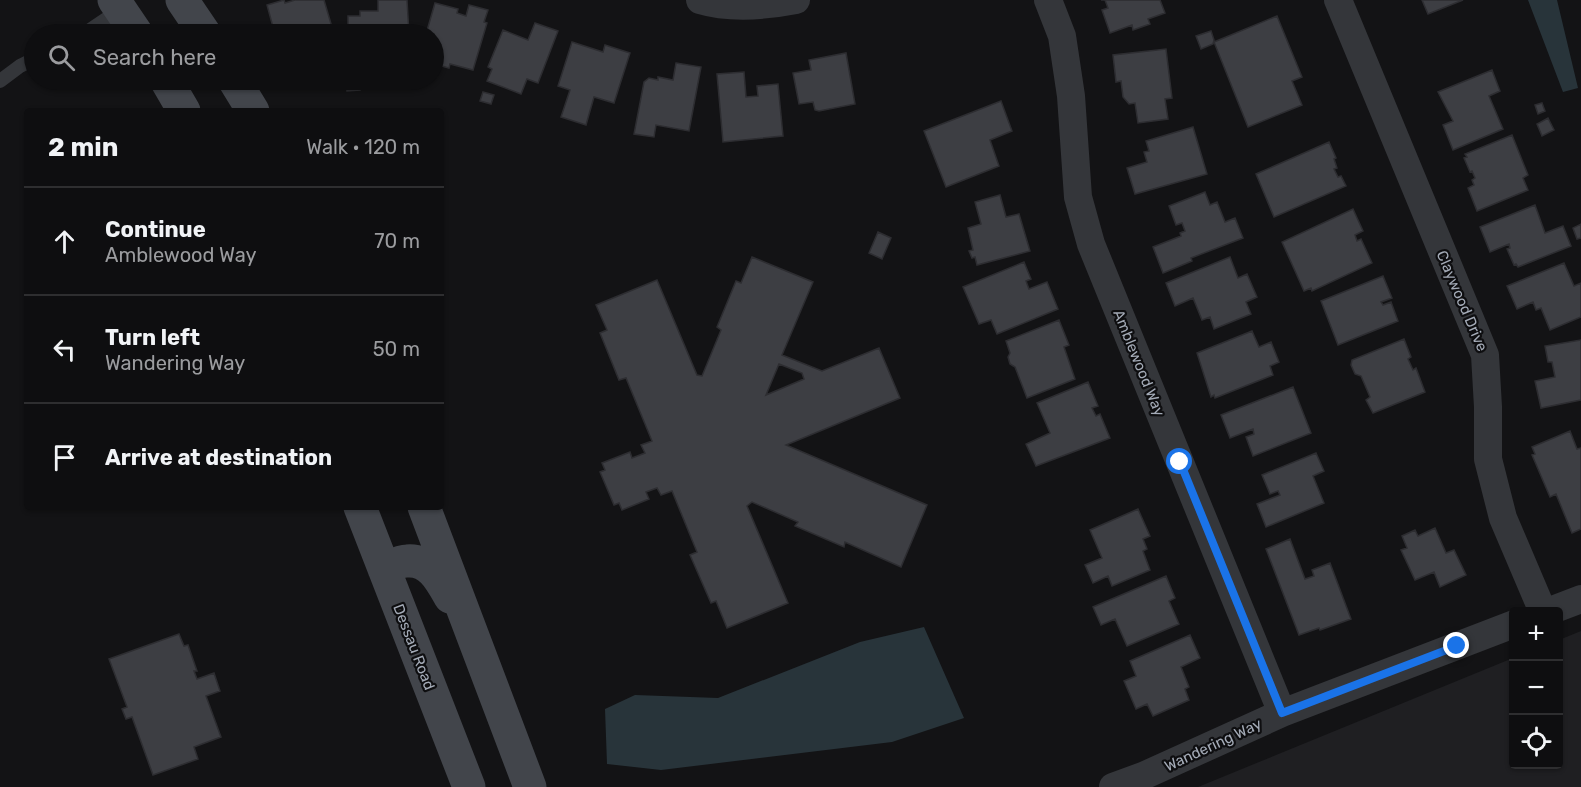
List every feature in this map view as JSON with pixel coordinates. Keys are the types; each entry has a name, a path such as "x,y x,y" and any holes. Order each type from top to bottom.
{"main road":[{"path":"182,0 198,24"},
{"path":"172,90 182,108"},
{"path":"240,90 251,108"},
{"name":"Dessau Road","path":"361,510 469,787"},
{"path":"425,510 530,787"},
{"path":"384,569 406,561 419,562 435,572 473,635"}],"street":[{"path":"700,0 713,4 745,6 796,0"},
{"name":"Amblewood Way","path":"1048,0 1062,36 1071,96 1078,197 1091,244 1282,713"},
{"name":"Claywood Drive","path":"1338,0 1485,355 1488,459 1503,518 1543,607"},
{"path":"1559,607 1581,599"},
{"name":"Wandering Way","path":"1113,787 1143,776 1282,713 1509,626"}],"lane":[{"path":"103,24 127,11"},
{"path":"0,81 24,64"}],"shaded area":[{"path":"1528,0 1557,0 1578,88 1563,92"},
{"path":"924,627 964,718 892,742 661,770 607,764 605,709 635,695 718,698 860,642"},
{"path":"1581,631 1581,787 1198,787 1509,660 1509,769 1563,769 1563,638"}],"building":[{"path":"284,0 285,3 295,0 324,0 331,24 272,24 267,5"},
{"path":"378,0 407,0 408,24 348,24 348,16 360,16 360,11 378,11"},
{"path":"1105,0 1160,0 1165,13 1148,19 1150,24 1133,30 1132,25 1110,33 1102,10 1108,8"},
{"path":"1422,0 1463,0 1428,14"},
{"path":"435,3 458,9 457,13 466,16 469,5 488,10 484,22 487,23 473,70 450,64 449,68 444,67 444,24 429,24"},
{"path":"1277,16 1302,77 1292,81 1302,105 1248,127 1214,42"},
{"path":"535,23 558,31 538,83 527,79 521,94 487,81 492,69 488,67 503,30 528,40"},
{"path":"1211,31 1213,44 1201,49 1196,36"},
{"path":"572,42 603,52 605,45 630,53 614,103 594,97 586,125 561,117 570,90 558,86"},
{"path":"1166,49 1172,98 1165,99 1168,119 1138,123 1135,103 1129,104 1123,97 1121,81 1116,82 1113,55"},
{"path":"846,53 855,104 819,111 815,110 813,102 799,104 793,73 811,70 809,60"},
{"path":"676,63 701,67 689,131 656,125 654,137 634,134 644,82 649,78 658,80 658,77 673,80"},
{"path":"1492,70 1500,91 1489,96 1503,129 1453,150 1443,125 1453,121 1438,92"},
{"path":"744,72 746,97 758,96 757,86 778,84 783,136 723,142 717,74"},
{"path":"483,92 494,95 491,104 480,101"},
{"path":"1001,101 1012,131 990,140 999,166 946,187 924,131"},
{"path":"1542,103 1545,111 1538,114 1535,105"},
{"path":"1548,118 1554,130 1542,136 1537,124"},
{"path":"1193,127 1207,174 1135,194 1127,168 1147,162 1144,152 1149,151 1146,141"},
{"path":"1512,135 1528,175 1523,178 1528,190 1477,211 1468,188 1474,185 1472,180 1475,178 1464,158 1467,157 1465,154"},
{"path":"1329,142 1336,158 1334,159 1337,168 1334,169 1346,186 1274,217 1256,174"},
{"path":"1205,192 1210,205 1217,202 1225,222 1235,218 1243,238 1191,258 1192,261 1163,273 1153,247 1181,236 1180,233 1185,231 1182,223 1176,225 1169,206"},
{"path":"1000,195 1006,217 1019,214 1030,251 977,265 975,257 972,258 969,251 973,250 968,228 981,224 975,202"},
{"path":"1535,205 1545,233 1563,226 1571,246 1518,267 1514,265 1507,249 1510,248 1509,244 1490,252 1480,227"},
{"path":"1353,209 1363,231 1355,235 1357,241 1361,239 1372,263 1312,291 1311,288 1304,291 1282,242"},
{"path":"1581,224 1581,238 1577,239 1573,228"},
{"path":"878,232 891,238 882,259 869,253"},
{"path":"752,257 813,282 782,355 822,371 879,348 900,398 786,445 927,505 901,567 845,542 844,547 795,526 798,522 752,502 747,506 788,603 727,628 716,601 711,603 690,555 697,552 672,491 661,495 657,488 646,492 649,499 622,510 619,503 614,505 600,472 605,470 602,463 630,452 632,458 645,453 641,445 652,441 626,378 619,380 600,333 607,330 596,305 657,280 697,375 702,376 721,330 717,327 736,281 741,283","holes":["779,364 802,373 804,379 766,395"]},
{"path":"1230,257 1238,278 1247,274 1257,297 1246,302 1251,314 1214,329 1210,317 1202,320 1193,298 1175,306 1166,283"},
{"path":"1024,262 1031,279 1026,281 1029,289 1047,282 1058,309 997,334 991,320 979,324 963,287"},
{"path":"1564,263 1574,286 1581,283 1581,317 1550,330 1541,308 1536,310 1533,302 1517,309 1507,286"},
{"path":"1383,276 1392,298 1381,302 1383,305 1391,302 1398,321 1338,345 1321,301"},
{"path":"1059,320 1069,345 1064,347 1075,379 1027,398 1015,367 1010,364 1008,357 1010,353 1006,341"},
{"path":"1252,331 1259,347 1271,342 1279,362 1270,366 1273,375 1215,398 1214,395 1211,397 1197,353"},
{"path":"1404,339 1411,357 1408,359 1413,370 1416,368 1425,392 1373,413 1366,400 1370,397 1361,376 1355,374 1351,365 1352,360"},
{"path":"1581,340 1581,400 1541,408 1535,381 1555,377 1552,362 1548,362 1545,346"},
{"path":"1088,382 1098,406 1092,408 1096,416 1100,414 1110,438 1036,466 1026,444 1050,433 1037,403"},
{"path":"1293,387 1311,433 1253,456 1246,437 1254,434 1253,429 1230,438 1221,415"},
{"path":"1570,431 1577,449 1581,448 1581,529 1572,533 1556,494 1550,497 1532,455 1535,454 1532,447"},
{"path":"1316,453 1324,471 1313,476 1324,503 1266,527 1257,504 1280,495 1278,491 1270,494 1262,475"},
{"path":"1138,509 1150,536 1143,539 1147,549 1143,551 1150,570 1112,586 1108,576 1093,583 1085,565 1102,558 1090,530"},
{"path":"1435,528 1446,553 1454,550 1466,575 1440,587 1434,572 1415,580 1401,550 1407,548 1402,536 1415,530 1418,536"},
{"path":"1290,539 1305,579 1314,576 1312,570 1330,563 1351,619 1299,635 1266,549"},
{"path":"1166,576 1175,598 1169,601 1179,624 1127,646 1115,619 1101,625 1093,607"},
{"path":"179,634 184,646 188,645 197,671 194,671 197,679 214,673 220,691 206,696 221,737 194,747 198,759 153,775 132,717 126,719 122,709 127,707 109,659"},
{"path":"1190,635 1200,658 1181,667 1189,687 1185,689 1189,700 1153,716 1147,704 1136,709 1124,681 1136,676 1130,661"}],"route":[{"path":"1180,462 1282,713 1457,646"}]}
